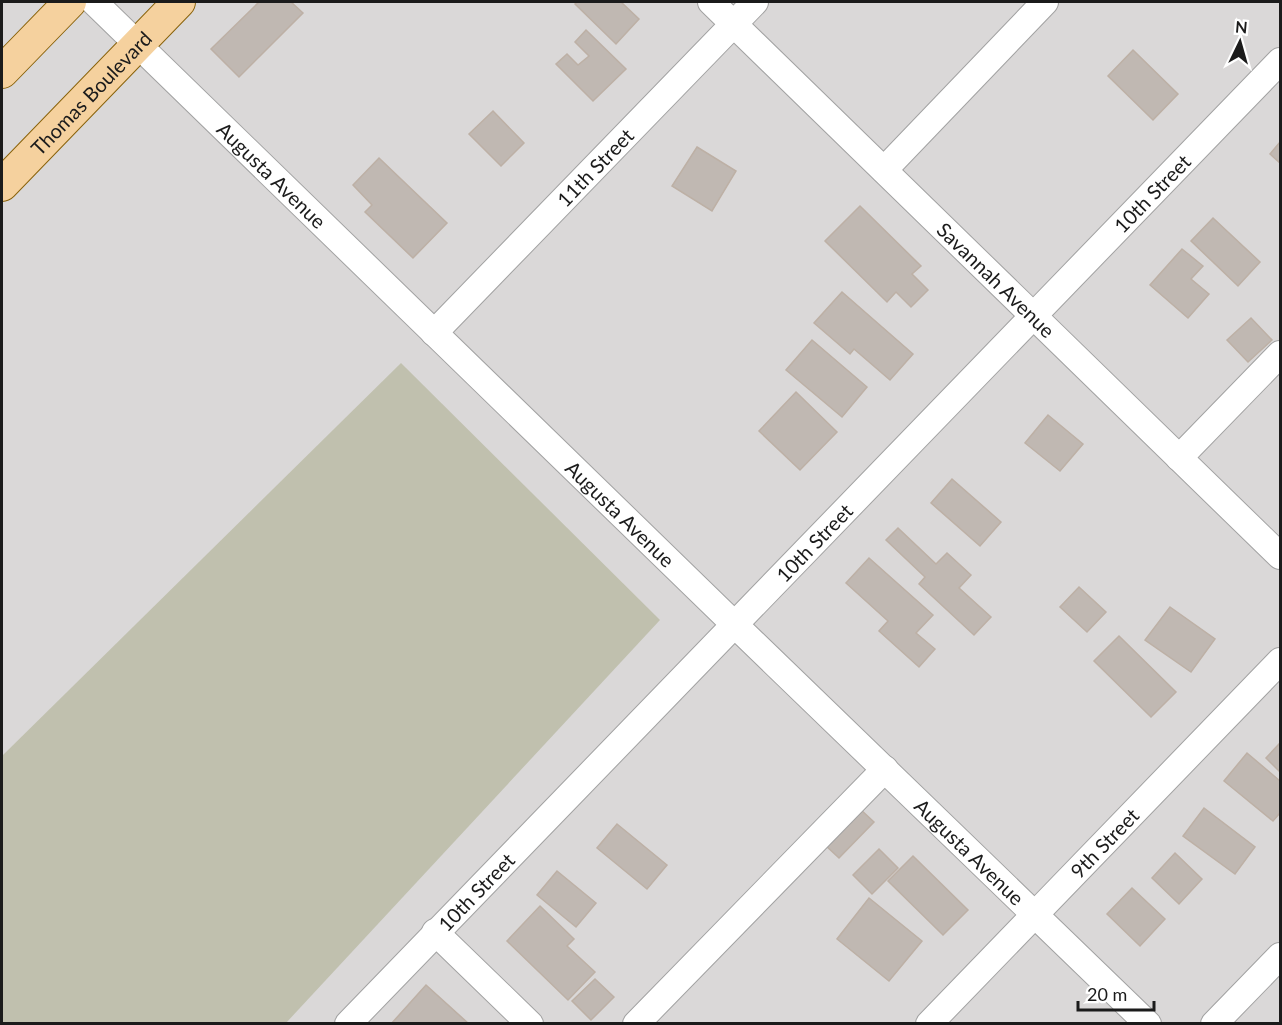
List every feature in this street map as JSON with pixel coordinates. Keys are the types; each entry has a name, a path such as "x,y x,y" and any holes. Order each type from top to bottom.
{"main road":[{"path":"2,72 70,2"},
{"name":"Thomas Boulevard","path":"2,185 179,2"}],"street":[{"name":"Augusta Avenue","path":"94,2 1148,1023"},
{"name":"Savannah Avenue","path":"711,2 1281,556"},
{"name":"11th Street","path":"434,333 755,2"},
{"path":"884,170 1045,2"},
{"name":"10th Street","path":"348,1023 1281,61"},
{"path":"1179,458 1281,354"},
{"name":"9th Street","path":"929,1023 1281,661"},
{"path":"636,1023 885,769"},
{"path":"435,932 530,1023"},
{"path":"1214,1023 1281,956"}],"shaded area":[{"path":"2,2 1280,2 1280,1023 2,1023"},
{"path":"401,363 660,620 286,1023 2,1023 2,756"}],"building":[{"path":"259,2 291,2 303,13 239,77 211,49"},
{"path":"577,2 621,2 639,19 616,44 575,4"},
{"path":"586,30 626,69 593,101 556,64 567,54 578,65 589,56 575,42"},
{"path":"1133,50 1178,94 1153,120 1108,76"},
{"path":"493,111 524,143 501,166 469,134"},
{"path":"1280,142 1280,163 1270,154"},
{"path":"697,147 736,171 712,211 672,186"},
{"path":"379,158 447,223 413,258 365,212 372,205 353,185"},
{"path":"860,206 921,266 912,274 928,290 911,307 896,292 887,302 825,241"},
{"path":"1213,218 1260,262 1238,286 1191,241"},
{"path":"1182,249 1203,266 1191,279 1209,294 1188,318 1150,285"},
{"path":"842,292 913,354 890,380 854,349 850,354 814,323"},
{"path":"1251,318 1272,340 1248,362 1227,340"},
{"path":"812,340 867,387 842,417 786,370"},
{"path":"796,392 837,432 800,470 759,431"},
{"path":"1048,415 1083,444 1060,471 1025,443"},
{"path":"952,479 1001,522 980,546 931,503"},
{"path":"898,528 936,564 947,553 971,575 959,588 991,617 974,635 919,584 925,577 886,540"},
{"path":"869,558 933,615 916,633 935,649 919,667 879,631 888,621 846,583"},
{"path":"1079,587 1106,612 1087,632 1060,607"},
{"path":"1170,607 1215,639 1191,672 1145,640"},
{"path":"1119,636 1176,692 1151,717 1094,661"},
{"path":"1280,743 1280,772 1266,758"},
{"path":"1247,753 1280,781 1280,813 1273,821 1224,781"},
{"path":"1204,808 1255,847 1235,874 1183,836"},
{"path":"860,809 874,822 839,858 825,845"},
{"path":"617,824 667,865 647,889 597,848"},
{"path":"879,849 898,868 872,894 853,875"},
{"path":"1175,853 1202,879 1179,904 1152,878"},
{"path":"913,856 968,910 943,935 888,881"},
{"path":"557,871 596,903 576,927 537,895"},
{"path":"1132,888 1165,919 1140,946 1107,914"},
{"path":"869,898 922,941 889,981 837,939"},
{"path":"540,906 574,939 567,946 595,972 568,1000 507,941"},
{"path":"595,979 614,997 591,1020 572,1001"},
{"path":"426,985 469,1024 391,1024"}]}
